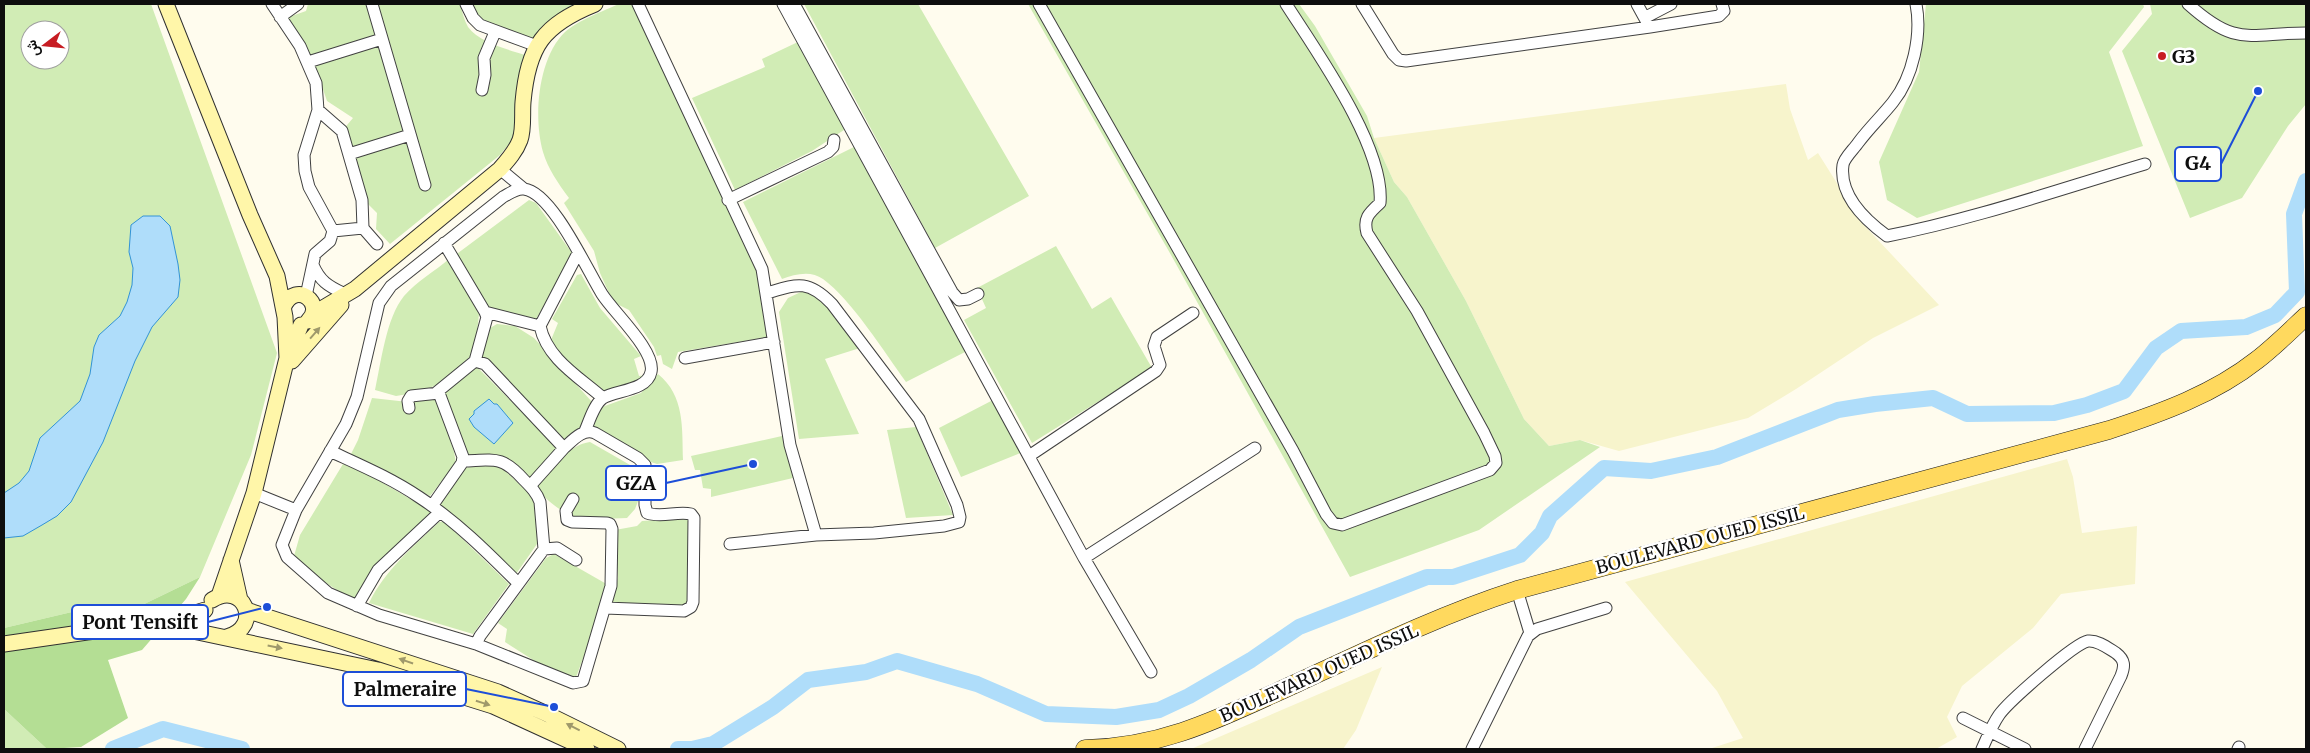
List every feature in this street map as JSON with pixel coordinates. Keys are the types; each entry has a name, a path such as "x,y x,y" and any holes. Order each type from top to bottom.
{"main road":[{"name":"BOULEVARD OUED ISSIL","path":"1085,749 1141,744 1179,735 1229,715 1449,615 1517,590 2109,430 2157,414 2193,398 2257,360 2306,316"}],"street":[{"path":"166,4 250,215 278,276 285,312 286,365"},
{"path":"219,596 230,558 254,493 286,365 301,325 311,319 307,301 315,254 330,241 333,231 309,186 305,171 304,155 318,110 316,83 308,62 272,4"},
{"path":"280,17 298,4"},
{"path":"372,4 425,185"},
{"path":"466,4 477,22 495,32 537,46"},
{"path":"286,365 349,291 500,169 515,151 521,138 525,83 530,62 537,46 559,21 595,4"},
{"path":"638,4 728,200 762,269 790,445 816,534"},
{"path":"783,4 1084,558 1151,672"},
{"path":"794,4 952,292 959,300 968,299 978,294"},
{"path":"1039,4 1293,451 1326,514 1333,523 1342,525 1490,470 1496,463 1495,456 1484,432 1417,310 1367,233 1365,226 1366,217 1380,203 1381,196 1377,173 1359,122 1286,4"},
{"path":"1362,4 1393,54 1399,60 1406,61 1648,22 1719,16 1724,11 1722,4"},
{"path":"1637,4 1648,22"},
{"path":"1648,22 1671,4"},
{"path":"1916,4 1918,13 1915,42 1911,65 1904,85 1893,102 1866,132 1843,163 1844,185 1854,204 1870,224 1887,236 1994,209 2145,164"},
{"path":"2188,4 2214,25 2230,33 2250,37 2306,33"},
{"path":"482,90 485,75 484,58 495,32"},
{"path":"308,62 382,39"},
{"path":"318,110 342,131 362,200 363,228 377,244"},
{"path":"349,154 410,135"},
{"path":"728,200 828,152 833,146 834,140"},
{"path":"500,169 524,189 540,197 554,213 609,305 648,352 651,362 651,372 648,379 641,385 603,398 594,411 585,431 564,448 530,486"},
{"path":"524,189 517,189 503,197 402,276 384,293 379,303 358,397 346,424 296,510 282,545 287,557 328,593 379,615 476,644 567,681 578,683 582,681 586,673 605,608 612,576 612,529 610,524 607,523 572,522 567,520 566,511 573,499"},
{"path":"333,231 363,228"},
{"path":"409,408 408,401 411,396 438,392 474,361 485,322 485,312 444,243"},
{"path":"578,253 540,326 542,337 549,351 603,398"},
{"path":"313,265 322,281 328,286 349,291"},
{"path":"278,276 307,301"},
{"path":"730,544 816,534 902,530 953,525 959,522 959,511 919,419 832,304 811,286 801,284 767,293"},
{"path":"285,312 291,296 307,301 349,291"},
{"path":"285,312 295,324 301,325"},
{"path":"485,312 540,326"},
{"path":"1029,456 1156,371 1160,365 1154,346 1157,337 1193,313"},
{"path":"685,358 774,342"},
{"path":"474,361 481,361 485,364 564,448"},
{"path":"357,606 378,570 436,509 463,461 442,398 438,392"},
{"path":"585,431 595,433 638,458 645,465 644,505 647,513 656,515 691,514 694,523 693,602 691,607 684,611 605,608"},
{"path":"1084,558 1255,448"},
{"path":"330,451 394,482 436,509 472,539 518,583"},
{"path":"463,461 502,461 515,470 530,486 538,495 540,502 544,549 476,644"},
{"path":"254,493 296,510"},
{"path":"544,549 557,548 576,560"},
{"path":"230,558 243,605 247,619 244,628 237,635 221,636 207,626 206,610 211,601 219,596 230,595 243,605 498,692 617,749"},
{"path":"1517,590 1530,633"},
{"path":"1472,749 1530,633 1537,629 1606,608"},
{"path":"4,644 160,624 206,610"},
{"path":"160,624 378,670 493,706 587,749"},
{"path":"1982,749 1998,716 2007,705 2076,647 2083,643 2096,642 2122,658 2124,670 2085,749"},
{"path":"1963,718 2025,749"}],"shaded area":[{"path":"1786,84 1790,109 1808,160 1818,153 1862,223 1939,305 1873,338 1748,418 1619,451 1580,440 1549,446 1524,419 1466,301 1407,197 1394,182 1374,138"},
{"path":"2067,459 2073,477 2082,533 2137,526 2135,584 2061,594 2033,628 1962,686 1947,717 1957,737 1936,749 1709,749 1743,738 1717,691 1625,582"},
{"path":"1382,667 1356,730 1343,749 1191,749"}],"green space":[{"path":"4,4 151,4 277,353 251,455 200,577 136,608 76,611 4,628"},
{"path":"308,4 460,4 468,27 473,33 494,45 525,55 513,139 500,155 390,244 376,229 377,213 364,200 342,131 353,118 327,101 313,60 286,18 306,11"},
{"path":"472,4 581,4 536,44 480,22"},
{"path":"619,4 633,4 758,271 768,337 678,352 672,369 663,364 661,355 657,356 654,347 629,310 613,302 600,273 594,251 564,203 569,198 548,164 540,138 538,106 540,89 549,57 556,43 565,32 576,24"},
{"path":"804,4 918,4 1029,196 935,248"},
{"path":"1028,4 1299,4 1315,26 1367,116 1374,138 1394,182 1407,197 1466,301 1524,419 1549,446 1580,440 1600,447 1479,530 1350,577 1171,255"},
{"path":"1926,4 2143,4 2144,7 2109,52 2143,146 1917,218 1887,200 1879,162 1919,72"},
{"path":"2150,4 2306,4 2306,104 2288,126 2242,198 2190,218 2122,51 2152,14"},
{"path":"800,41 847,128 812,151 735,190 692,98 765,67 762,59"},
{"path":"858,145 967,351 906,382 856,313 834,288 813,274 798,274 782,279 743,202"},
{"path":"529,200 536,203 572,253 536,319 522,321 490,309 454,256"},
{"path":"1056,246 1092,309 1111,297 1152,368 1032,443 964,320 986,308 977,288"},
{"path":"449,259 471,296 479,314 476,342 470,357 441,383 420,392 396,396 375,390 388,328 398,305 414,286"},
{"path":"581,274 600,308 641,356 634,359 639,376 646,375 641,385 603,398 552,347 551,340 558,323 552,319 577,275"},
{"path":"803,291 811,293 827,305 860,348 825,359 859,434 799,439 779,312 788,298"},
{"path":"497,324 515,326 534,338 593,403 585,428 565,444 489,368 481,356 490,328"},
{"path":"477,367 561,451 532,480 505,460 467,460 442,395"},
{"path":"658,374 667,383 678,402 682,425 683,460 657,464 642,459 591,431 602,407 641,393"},
{"path":"436,395 456,463 430,496 349,458 358,440 372,398 408,402"},
{"path":"993,400 1023,452 961,477 939,428"},
{"path":"916,427 953,515 906,518 887,430"},
{"path":"782,436 793,478 711,497 711,489 703,488 700,470 695,470 691,456"},
{"path":"590,442 637,469 643,478 640,496 635,509 627,518 574,520 551,503 538,488 537,483 561,458 575,447"},
{"path":"343,464 371,476 431,511 433,516 367,577 354,601 323,581 294,556 300,535"},
{"path":"485,465 501,467 531,495 538,516 537,544 516,574 436,501 464,468"},
{"path":"688,518 690,560 687,603 679,607 611,606 618,578 615,530 637,526 642,521"},
{"path":"439,522 445,522 509,584 473,634 369,603 391,569"},
{"path":"554,554 610,586 575,680 541,665 505,642 507,629 498,623 546,558"},
{"path":"200,577 186,599 142,650 108,660 128,718 81,747 47,749 4,709 4,628 76,611 136,608"},
{"path":"4,709 47,749 4,749"}],"water":[{"path":"143,216 160,216 170,226 180,280 178,297 152,327 135,361 103,442 71,502 57,516 23,536 4,538 4,493 19,483 29,471 40,438 80,401 90,374 94,347 99,335 120,316 127,302 132,285 133,268 129,252 131,225"},
{"path":"489,399 494,404 497,404 513,423 494,444 474,427 469,419 474,414 474,411"}],"waterway":[{"path":"678,749 692,749 713,744 773,707 808,680 866,672 897,661 977,684 1046,714 1116,717 1159,710 1189,696 1251,660 1299,627 1427,577 1453,577 1520,555 1542,533 1550,516 1604,468 1651,471 1717,457 1838,410 1875,404 1933,398 1967,414 2054,413 2087,405 2124,391 2156,348 2181,331 2246,327 2275,315 2297,292 2294,214 2306,181"},
{"path":"113,749 163,729 242,749"}],"place":[{"name":"G3","path":"2162,56"},
{"name":"G4","path":"2258,91"},
{"name":"GZA","path":"753,464"},
{"name":"Pont Tensift","path":"267,607"},
{"name":"Palmeraire","path":"554,707"}]}
